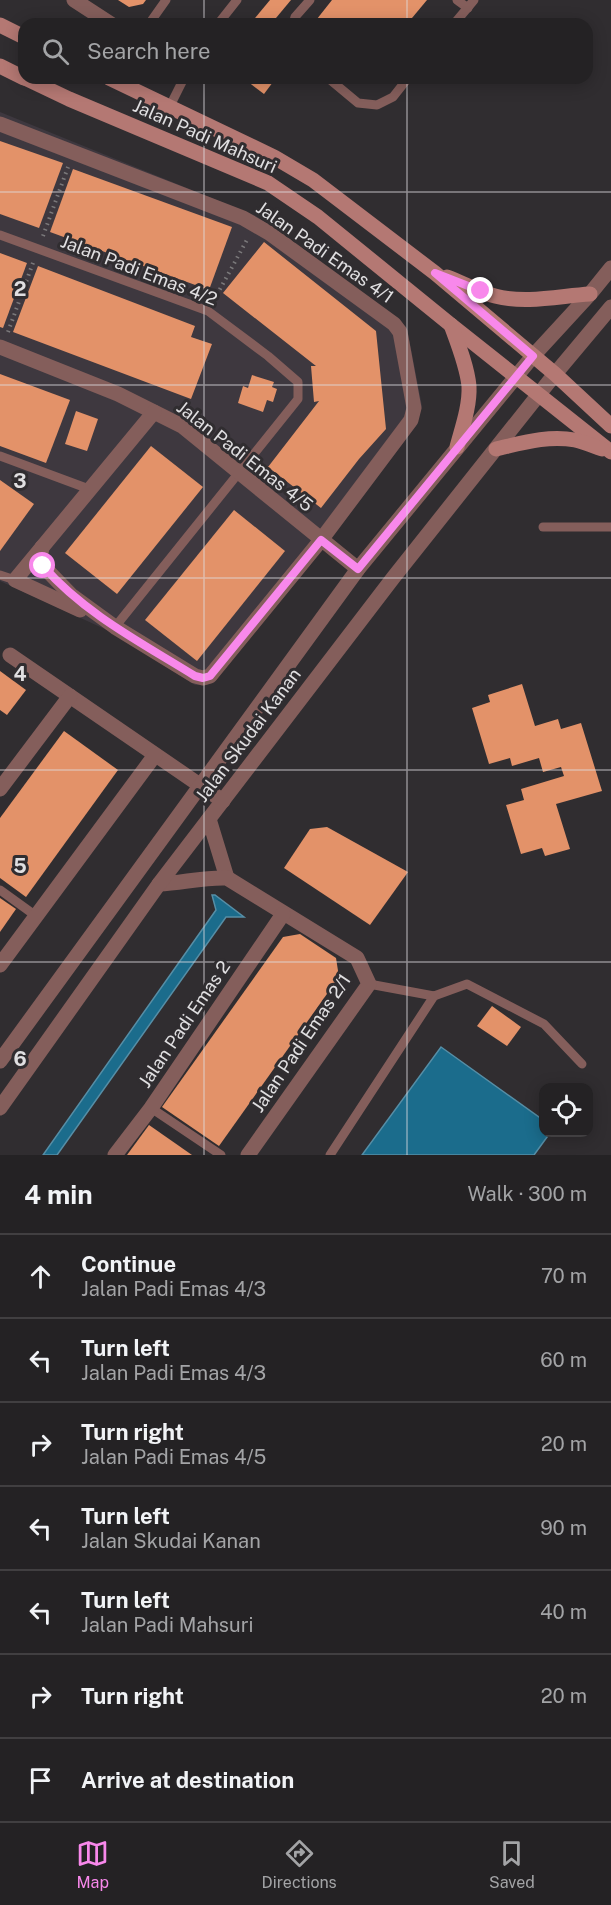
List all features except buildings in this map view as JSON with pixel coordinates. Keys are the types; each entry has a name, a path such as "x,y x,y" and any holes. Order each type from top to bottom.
{"main road":[{"path":"0,25 18,34"},
{"name":"Jalan Padi Mahsuri","path":"0,66 18,75"},
{"name":"Jalan Padi Mahsuri","path":"37,84 268,183 318,217 451,326 611,452"},
{"name":"Jalan Padi Mahsuri","path":"130,84 274,157 314,180 435,273 555,374 611,426"},
{"path":"435,273 496,296 512,299 529,300 590,294"},
{"path":"451,326 469,386 466,411 457,447"},
{"path":"496,449 540,439 558,438 575,440 611,452"}],"street":[{"path":"74,0 102,18"},
{"name":"Jalan Padi Emas 4/1","path":"0,124 256,224 394,324 400,332 414,408 411,420 321,540 210,676 203,678 195,676 115,627"},
{"name":"Jalan Skudai Kanan","path":"0,1060 358,569 516,375 611,268"},
{"name":"Jalan Skudai Kanan","path":"0,1108 159,884 222,801 393,578 611,307"},
{"name":"Jalan Padi Emas 4/5","path":"0,347 118,394 182,426 358,569"},
{"path":"115,627 7,578 42,547 154,412"},
{"path":"42,547 40,559 52,577 71,596 115,627"},
{"path":"10,655 222,801"},
{"path":"0,789 70,696"},
{"path":"0,965 155,755"},
{"path":"159,884 227,878 209,819"},
{"name":"Jalan Padi Emas 2/1","path":"227,878 357,958 369,984 248,1155"},
{"name":"Jalan Padi Emas 2","path":"116,1155 151,1108 283,914"}],"lane":[{"path":"153,18 166,0"},
{"path":"223,18 237,0"},
{"path":"295,18 310,0"},
{"path":"457,0 468,8"},
{"path":"459,18 474,0"},
{"path":"170,106 181,84"},
{"path":"335,84 358,103 377,105 393,97 403,84"},
{"name":"Jalan Padi Emas 4/2","path":"0,235 208,311 268,356 298,382 298,399 115,627"},
{"path":"0,456 89,489"},
{"path":"543,527 611,527"},
{"path":"0,890 36,916"},
{"path":"369,984 434,996 467,984 544,1024 582,1064"},
{"path":"330,1155 434,996"},
{"path":"151,1108 221,1155"}],"path":[{"path":"208,311 256,224"}],"shaded area":[{"path":"0,112 256,216 399,319 407,328 422,406 416,426 321,552 215,681 207,685 195,685 109,631 0,581"}],"water":[{"path":"212,895 244,917 226,917 57,1155 43,1155 216,910"},
{"path":"441,1047 539,1117 539,1137 547,1137 534,1155 362,1155"}],"route":[{"path":"43,566 71,596 115,627 195,676 203,678 210,676 321,540 358,569 533,356 435,273 481,291"}]}
